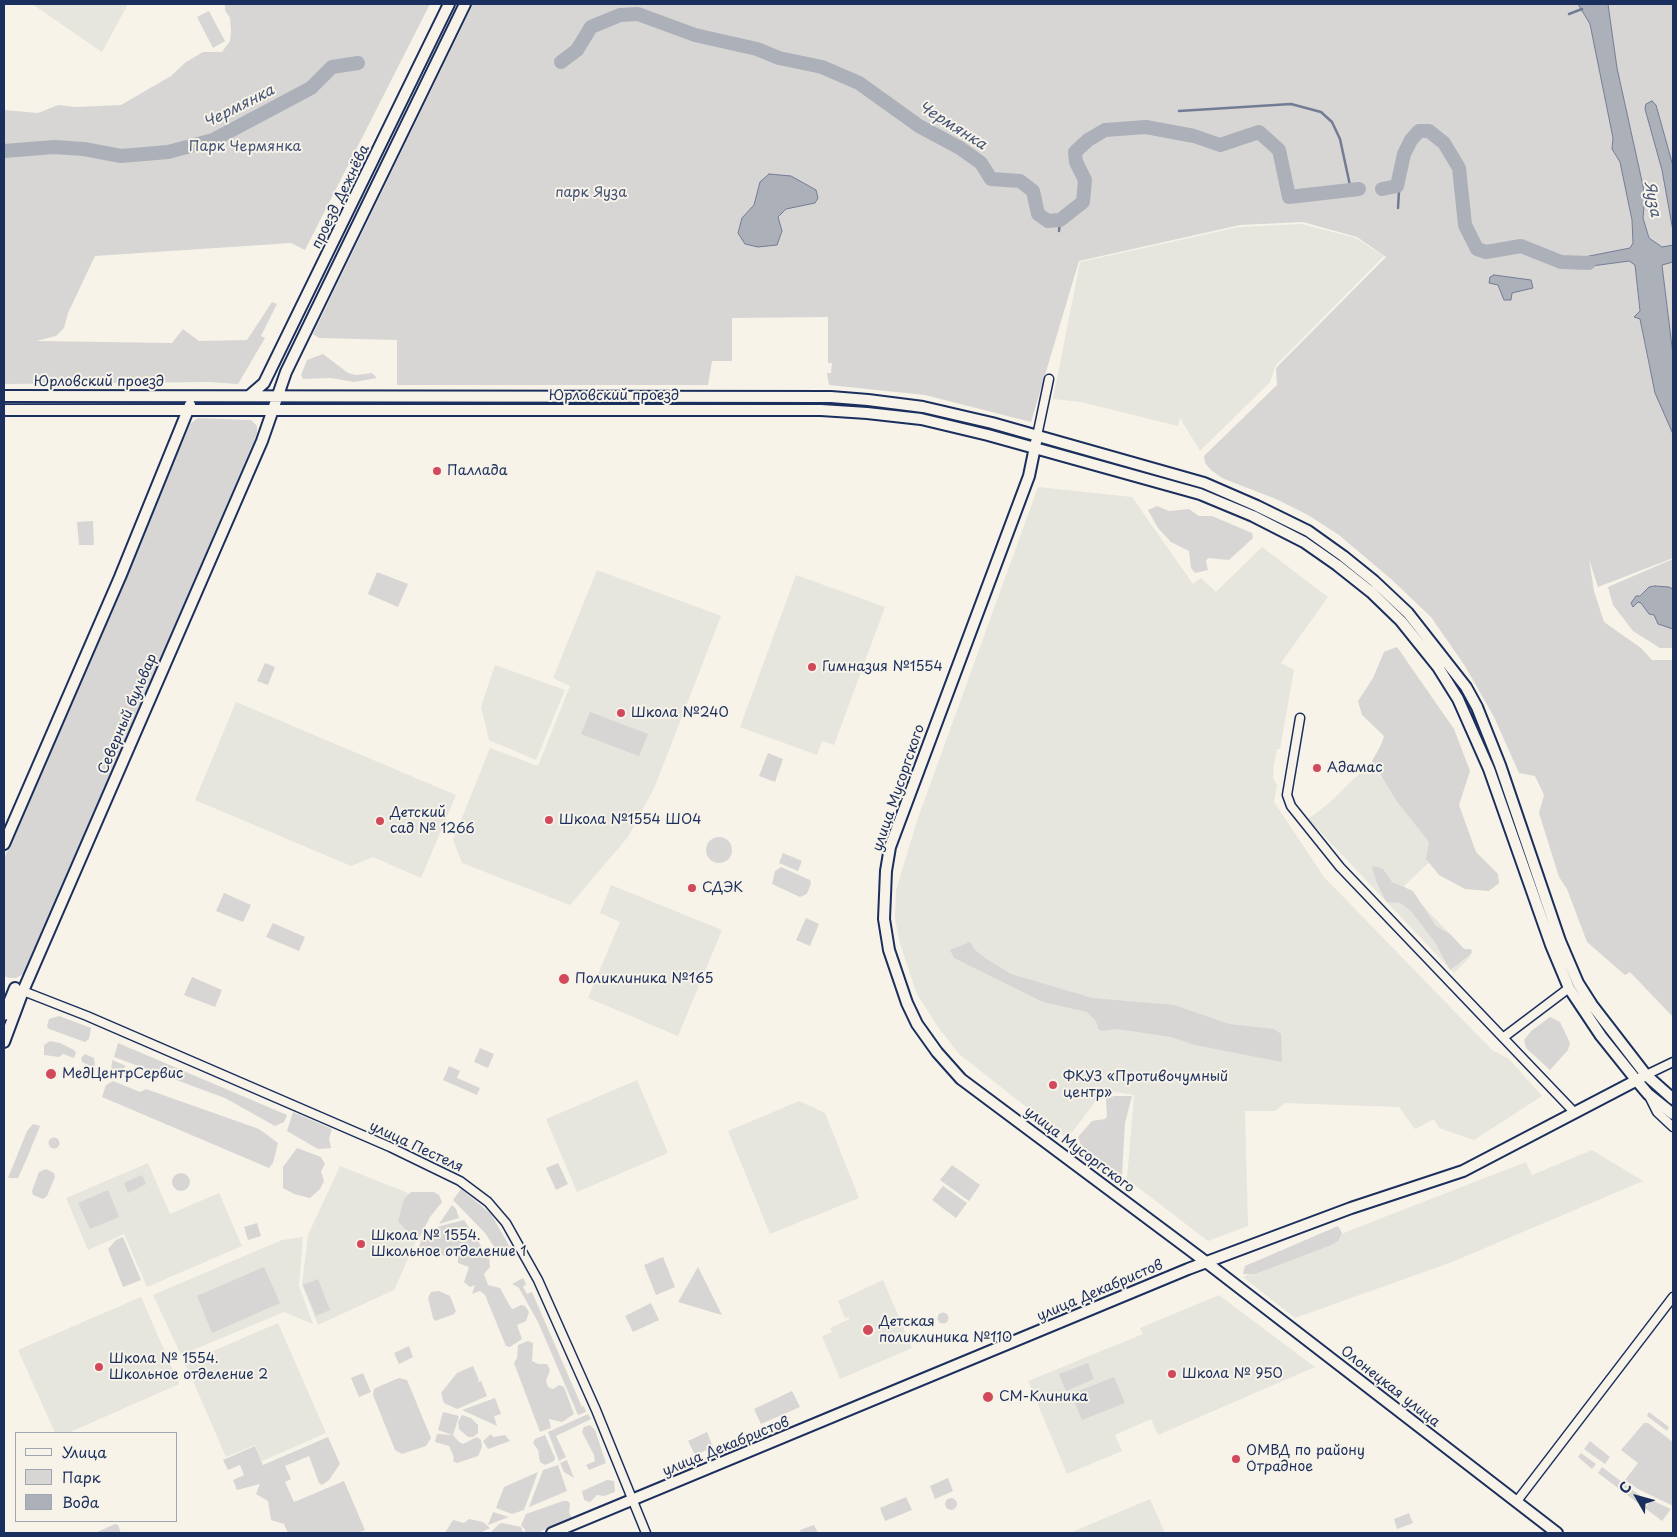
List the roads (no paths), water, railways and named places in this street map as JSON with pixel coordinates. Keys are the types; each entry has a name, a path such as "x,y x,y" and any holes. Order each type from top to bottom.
{"main road":[{"name":"проезд Дежнёва","path":"249,396 264,383 449,4"},
{"name":"проезд Дежнёва","path":"278,396 286,372 465,4"},
{"name":"Юрловский проезд","path":"4,396 831,397 932,408 1204,483 1308,531 1344,556 1408,613 1446,660 1477,707 1500,764 1560,941 1578,982 1642,1078"},
{"name":"Северный бульвар","path":"4,1015 19,990 274,410 278,396"},
{"path":"4,844 123,568 194,397"},
{"name":"Юрловский проезд","path":"4,410 830,410 921,419 1200,494 1253,516 1304,542 1337,565 1401,621 1438,667 1458,699 1489,769 1551,945 1569,988 1595,1028 1642,1078"},
{"name":"улица Мусоргского","path":"1037,436 1029,476 890,847 883,902 888,950 907,1003 917,1024 947,1065 960,1079 1206,1262"},
{"path":"4,984 19,990"},
{"name":"Северный бульвар","path":"4,1042 19,990"},
{"path":"1642,1078 1648,1094 1673,1114"},
{"path":"1642,1078 1673,1099"},
{"name":"улица Декабристов","path":"552,1533 1206,1262 1351,1208 1463,1171 1576,1114 1642,1078"},
{"name":"Олонецкая улица","path":"1206,1262 1557,1533"}],"street":[{"path":"1037,436 1050,379"},
{"path":"1300,718 1287,796 1291,806 1340,867 1576,1114"},
{"path":"1504,1037 1569,988"},
{"name":"улица Пестеля","path":"19,990 87,1016 390,1147 447,1174 474,1190 506,1223 535,1274 596,1410 646,1533"},
{"path":"1642,1078 1673,1062"},
{"path":"1648,1094 1657,1112 1673,1127"},
{"path":"1516,1502 1673,1297"}],"water":[{"path":"1578,4 1608,4 1617,68 1645,195 1643,218 1649,238 1662,247 1673,245 1673,262 1662,265 1673,355 1673,434 1655,393 1640,319 1634,317 1640,311 1635,265 1629,261 1592,266 1564,261 1630,248 1633,243 1632,220 1620,162 1612,149 1613,138 1590,24"},
{"path":"1652,101 1656,105 1673,166 1673,231 1662,170 1645,109 1646,104"},
{"path":"769,174 791,176 816,190 818,198 815,203 786,209 778,217 782,231 777,245 758,247 745,244 738,233 742,218 754,205 760,182"},
{"path":"1494,275 1531,280 1533,288 1512,293 1511,300 1504,300 1498,285 1489,283 1490,277"},
{"path":"1649,587 1673,589 1673,629 1658,624 1654,615 1649,614 1641,603 1638,602 1633,607 1631,603 1636,596 1640,596"}],"waterway":[{"path":"1569,14 1582,9"},
{"name":"Чермянка","path":"561,62 577,50 591,27 620,15 638,14 695,35 757,49 779,58 822,67 859,83 919,126 960,148 981,163 991,179 1020,181 1033,191 1038,214 1048,221 1060,220 1083,202 1085,180 1076,162 1075,152 1088,140 1105,130 1146,127 1194,136 1220,145 1259,132 1279,150 1289,197 1359,189"},
{"name":"Чермянка","path":"4,151 54,147 84,149 121,156 168,152 213,140 311,88 332,67 358,63"},
{"path":"1179,111 1291,104 1321,112 1332,122 1340,139 1351,190"},
{"name":"Чермянка","path":"1382,189 1397,186 1404,154 1411,140 1419,131 1429,131 1444,143 1459,168 1465,225 1477,249 1486,252 1521,246 1561,262 1589,263"},
{"path":"1397,186 1399,191 1398,208"},
{"path":"1059,231 1060,220"}],"place":[{"name":"Паллада","path":"437,471"},
{"name":"Гимназия №1554","path":"812,667"},
{"name":"Школа №240","path":"621,713"},
{"name":"Адамас","path":"1317,768"},
{"name":"Школа №1554 ШО4","path":"549,820"},
{"name":"Детский сад № 1266","path":"380,821"},
{"name":"СДЭК","path":"692,888"},
{"name":"Поликлиника №165","path":"564,979"},
{"name":"МедЦентрСервис","path":"51,1074"},
{"name":"ФКУЗ «Противочумный центр»","path":"1053,1085"},
{"name":"Школа № 1554. Школьное отделение 1","path":"361,1244"},
{"name":"Детская поликлиника №110","path":"868,1330"},
{"name":"Школа № 1554. Школьное отделение 2","path":"99,1367"},
{"name":"Школа № 950","path":"1172,1374"},
{"name":"СМ-Клиника","path":"988,1397"},
{"name":"ОМВД по району Отрадное","path":"1236,1459"}],"park label":[{"name":"Парк Чермянка","path":"245,147"},
{"name":"парк Яуза","path":"591,193"}],"water label":[{"name":"Яуза","path":"1652,199"}]}
